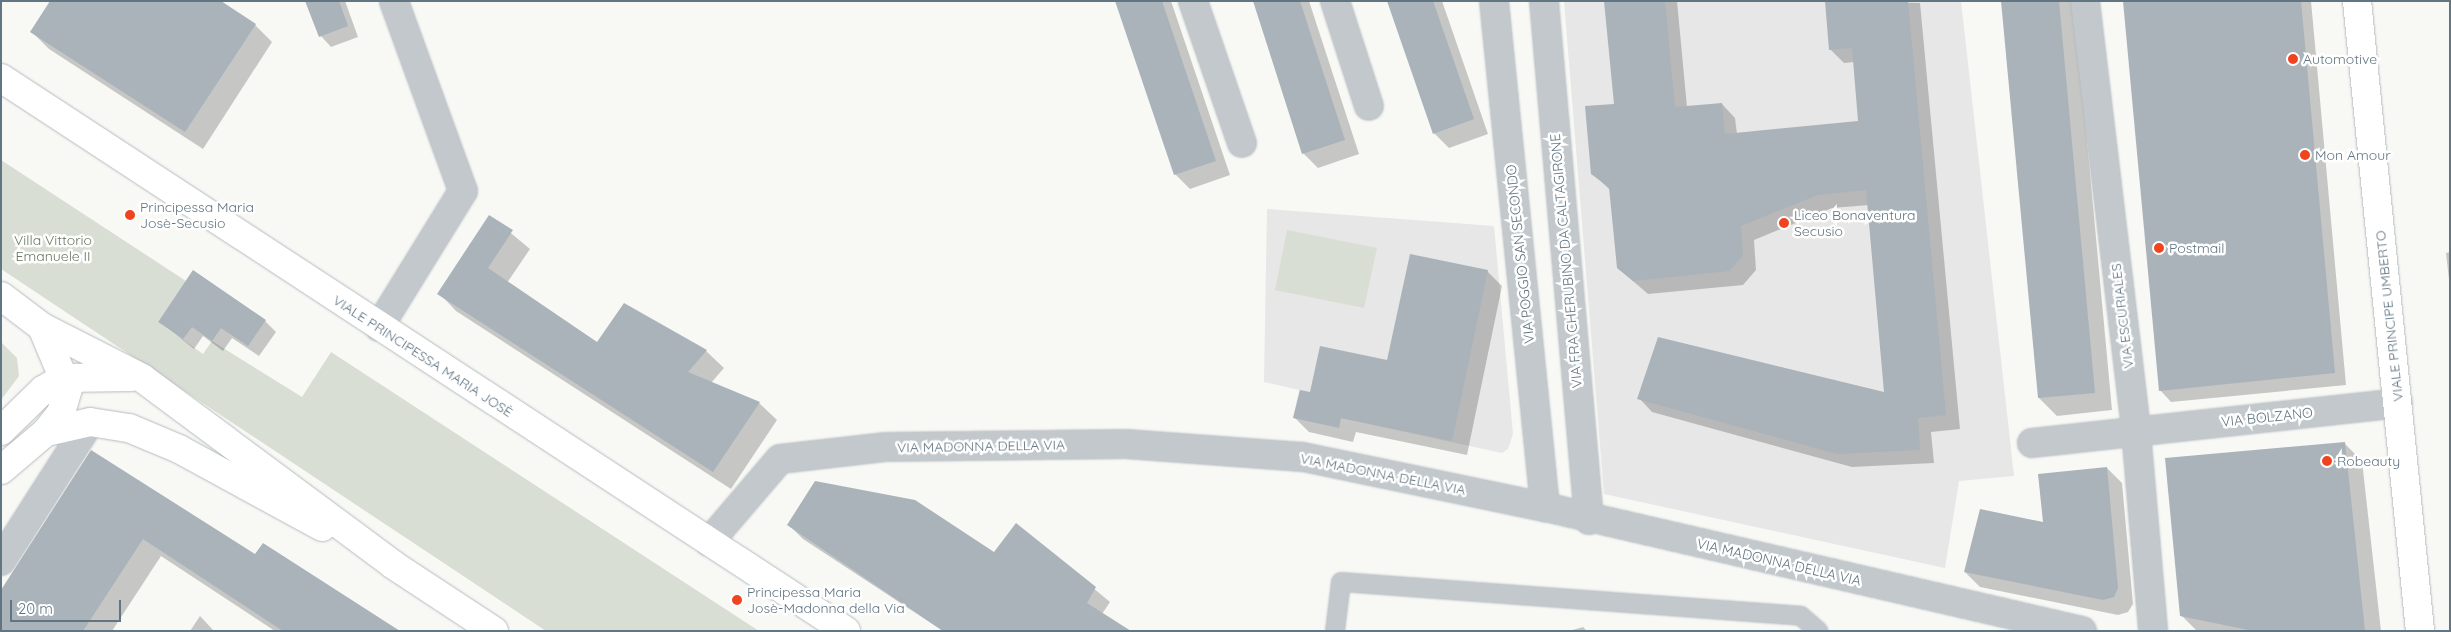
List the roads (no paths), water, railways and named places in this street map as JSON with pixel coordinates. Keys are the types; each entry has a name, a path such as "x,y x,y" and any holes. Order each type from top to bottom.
{"main road":[{"name":"VIALE PRINCIPE UMBERTO","path":"2357,1 2420,631"},
{"name":"VIALE PRINCIPESSA MARIA JOSÈ","path":"1,78 379,328 846,631"},
{"path":"1,296 42,327 142,378 476,626"},
{"path":"1,470 46,432 61,412 68,390 42,327"},
{"path":"1,431 43,390 63,378 97,374 142,378"},
{"path":"46,432 90,422 128,428 179,449 392,564"}],"street":[{"path":"379,328 463,191 394,1"},
{"path":"1193,1 1242,143"},
{"path":"1335,1 1369,106"},
{"name":"VIA POGGIO SAN SECONDO","path":"1494,1 1545,507"},
{"name":"VIA FRA CHERUBINO DA CALTAGIRONE","path":"1544,1 1589,520"},
{"name":"VIA ESCURIALES","path":"2085,1 2136,431 2153,631"},
{"name":"VIA BOLZANO","path":"2032,443 2398,403"},
{"path":"1,561 90,422"},
{"name":"VIA MADONNA DELLA VIA","path":"709,542 780,459 886,447 1126,444 1303,457 1545,507 1589,520 2082,631"}],"lane":[{"path":"1335,631 1341,582 1801,616 1818,631"}],"place":[{"name":"Automotive","path":"2293,59"},
{"name":"Mon Amour","path":"2305,155"},
{"name":"Principessa Maria Josè-Secusio","path":"130,215"},
{"name":"Liceo Bonaventura Secusio","path":"1784,223"},
{"name":"Postmail","path":"2159,248"},
{"name":"Robeauty","path":"2327,461"},
{"name":"Principessa Maria Josè-Madonna della Via","path":"737,600"}],"park label":[{"name":"Villa Vittorio Emanuele II","path":"53,248"}]}
